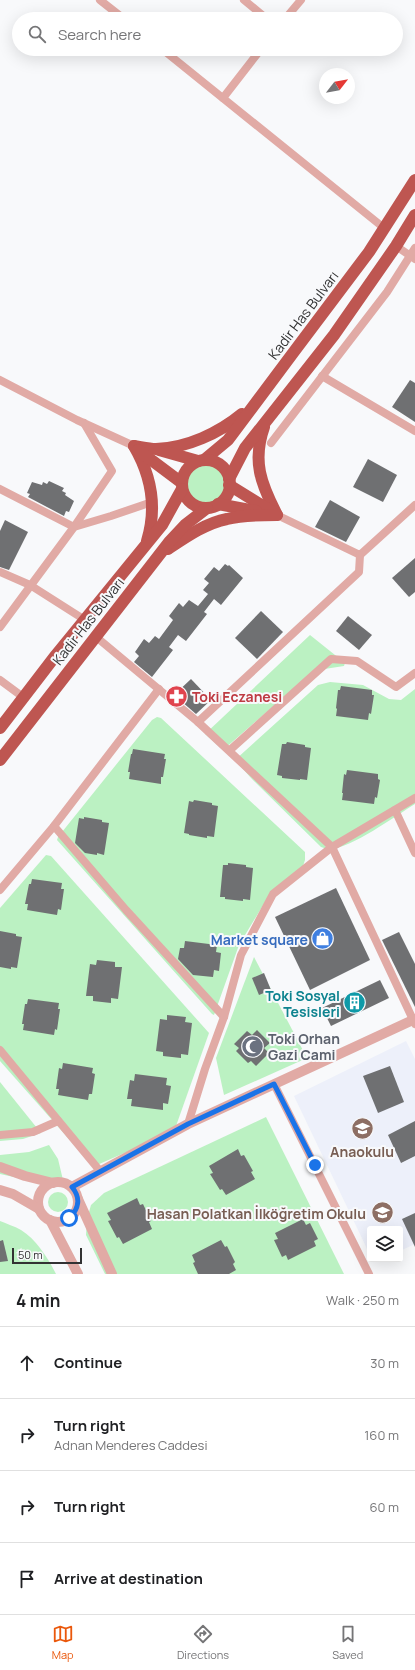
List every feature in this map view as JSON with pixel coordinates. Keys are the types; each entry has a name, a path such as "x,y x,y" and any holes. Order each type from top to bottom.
{"highway":[{"name":"Kadir Has Bulvarı","path":"201,461 228,440 369,252 415,180"},
{"path":"213,506 226,496 229,482 245,448 334,334 396,246 415,215"},
{"path":"156,448 186,443 207,436 240,416 259,398"},
{"path":"267,419 259,446 258,468 277,515"},
{"path":"134,446 156,448 220,465 227,474 229,482 277,515"},
{"path":"134,446 182,486"},
{"path":"134,446 147,474 152,502 151,521 146,545"},
{"path":"201,461 193,464 185,472 182,486 184,494 191,503 196,506 213,506 277,515"},
{"name":"Kadir Has Bulvarı","path":"0,728 23,697 168,516 182,486"},
{"name":"Kadir Has Bulvarı","path":"0,760 181,529 213,506"},
{"path":"157,558 187,537 219,521 237,517 277,515"}],"street":[{"path":"100,0 115,12"},
{"path":"244,0 259,12"},
{"path":"291,12 301,0"},
{"path":"171,56 384,228"},
{"path":"222,98 256,56"},
{"path":"396,246 412,258"},
{"path":"271,443 387,292 412,258 415,248"},
{"path":"314,360 328,368"},
{"path":"322,376 415,432"},
{"path":"0,380 84,423 134,446"},
{"path":"0,627 74,526 112,470 84,423"},
{"path":"0,489 74,526 111,516 152,502"},
{"path":"198,722 359,572 360,555 415,505"},
{"path":"277,515 360,555"},
{"path":"0,572 30,585 85,620"},
{"path":"74,1191 100,1171 188,1124 414,1021 332,847 230,750 96,636"},
{"path":"230,750 331,659 357,661 396,687 415,673"},
{"path":"0,680 23,697"},
{"path":"0,890 54,826 159,689"},
{"path":"188,1124 205,1069 224,1017 241,955 273,894 332,847 415,798"},
{"path":"394,810 415,853"},
{"path":"54,826 126,910 224,1017"},
{"path":"0,1050 100,1171"},
{"path":"274,1084 369,1274"},
{"path":"0,1135 33,1132 58,1121"},
{"path":"0,1167 25,1176 53,1183 60,1182 74,1191 112,1274"},
{"path":"53,1183 42,1190 38,1203 46,1218 50,1220 78,1274"},
{"path":"0,1190 13,1194 40,1209"},
{"path":"50,1220 63,1221 69,1218 77,1208 74,1191"}],"shaded area":[{"name":"Anaokulu","path":"406,1041 415,1059 415,1244 403,1250 403,1226 367,1226 367,1249 294,1096"}],"green space":[{"path":"202,465 210,465 217,468 222,473 225,484 222,495 217,500 210,503 202,503 195,500 190,495 187,488 187,480 190,473 195,468"},
{"path":"310,635 345,663 344,666 318,670 309,675 223,750 205,734"},
{"path":"330,682 363,685 389,699 401,700 415,689 415,804 361,838 339,848 330,849 321,847 251,778 235,760 318,685"},
{"path":"157,717 161,718 305,852 303,866 271,892 239,945 214,1015 57,840 152,720"},
{"path":"46,855 51,856 209,1033 176,1126 170,1133 97,1165 91,1164 0,1061 0,908"},
{"path":"254,957 307,1058 224,1095 216,1058"},
{"path":"0,1082 41,1133 23,1139 0,1141"},
{"path":"266,1117 344,1274 105,1274 86,1235 87,1219 91,1205 104,1193"},
{"path":"49,1145 58,1159 63,1180 23,1179 0,1174 0,1155 29,1152"},
{"path":"54,1192 62,1192 68,1198 68,1206 62,1212 54,1212 48,1206 48,1198"},
{"path":"0,1221 21,1230 32,1238 45,1255 56,1274 0,1274"}],"building":[{"path":"410,380 415,383 415,422 392,407"},
{"path":"368,459 397,475 383,502 353,487"},
{"path":"49,481 64,488 62,491 66,493 65,495 74,501 69,512 66,511 64,516 28,497 30,494 27,493 32,482 42,485 43,482 47,484"},
{"path":"330,500 360,517 346,542 315,527"},
{"path":"5,520 28,532 9,570 0,567 0,531"},
{"path":"415,558 415,592 409,597 392,578"},
{"path":"225,564 228,566 229,565 243,578 221,605 214,599 204,612 207,614 186,641 178,635 169,647 173,650 152,677 134,662 139,656 135,652 144,639 149,643 155,636 159,639 173,620 169,616 179,603 183,607 189,600 198,606 208,594 203,590 209,583 204,579 214,567 219,571"},
{"path":"261,611 283,632 257,659 235,638"},
{"path":"348,616 372,635 359,650 336,631"},
{"path":"191,679 211,700 196,714 174,695"},
{"path":"341,686 372,690 372,695 374,695 371,714 369,713 368,720 336,716 338,690 340,690"},
{"path":"287,742 305,745 305,747 311,748 307,780 282,778 282,776 277,775 282,744 286,744"},
{"path":"133,749 165,754 164,759 166,759 163,777 161,777 161,784 129,779 130,772 128,772"},
{"path":"347,770 378,774 378,779 380,780 377,798 375,797 374,804 342,800 344,774 346,775"},
{"path":"194,800 212,803 212,805 218,806 214,837 207,836 207,838 184,833 189,801 193,802"},
{"path":"84,817 102,820 102,822 109,823 104,855 97,853 97,855 85,853 75,843 79,818 84,819"},
{"path":"228,863 246,865 246,867 253,868 250,900 243,899 243,901 220,897 223,865 228,865"},
{"path":"32,879 62,883 61,889 64,889 61,910 58,909 57,915 27,910 28,904 25,904 29,884 31,884"},
{"name":"Market square","path":"336,888 370,960 310,990 275,917"},
{"path":"0,931 16,934 16,936 22,937 17,968 11,967 11,969 0,967"},
{"path":"399,932 415,964 415,1007 382,940"},
{"path":"185,941 217,945 216,952 221,953 219,971 214,970 213,977 193,975 178,959 180,948 184,948"},
{"path":"97,960 115,962 115,967 122,967 118,999 111,998 111,1003 93,1001 93,996 86,996 90,964 96,965"},
{"path":"264,973 271,990 259,995 252,978"},
{"name":"Toki Sosyal Tesisleri","path":"380,980 389,998 331,1026 322,1008"},
{"path":"28,999 59,1003 58,1009 60,1009 57,1030 55,1029 54,1035 23,1030 24,1024 22,1024 25,1004 27,1004"},
{"path":"167,1015 186,1017 185,1022 192,1023 188,1055 181,1054 181,1058 163,1056 163,1052 156,1051 160,1019 167,1020"},
{"name":"Toki Orhan Gazi Cami","path":"257,1030 270,1043 264,1048 269,1053 256,1066 251,1061 248,1063 236,1051 239,1048 234,1044 247,1031 252,1035"},
{"path":"63,1063 93,1068 92,1073 95,1074 92,1094 89,1094 88,1100 58,1095 59,1089 56,1089 59,1068 62,1069"},
{"path":"390,1066 404,1102 378,1113 363,1076"},
{"path":"135,1074 167,1078 166,1085 171,1086 168,1104 163,1103 163,1110 131,1106 132,1099 127,1099 130,1080 134,1081"},
{"path":"415,1121 415,1156 401,1163 388,1135"},
{"path":"238,1149 241,1156 244,1155 253,1171 251,1172 255,1179 226,1195 222,1189 220,1190 210,1174 213,1173 209,1166"},
{"path":"137,1198 140,1205 143,1204 151,1221 149,1222 152,1229 123,1244 119,1237 117,1238 108,1221 111,1220 107,1213"},
{"path":"415,1213 415,1247 402,1219"},
{"path":"303,1219 306,1225 310,1223 318,1239 314,1241 316,1246 288,1260 286,1255 282,1257 274,1240 278,1239 275,1233"},
{"path":"3,1240 8,1261 0,1262 0,1241"},
{"path":"221,1240 225,1247 227,1246 235,1262 233,1264 236,1270 229,1274 198,1274 193,1263 195,1262 192,1255"}],"place":[{"name":"Toki Eczanesi","path":"177,696"},
{"name":"Market square","path":"323,939"},
{"name":"Toki Sosyal Tesisleri","path":"355,1003"},
{"name":"Toki Orhan Gazi Cami","path":"252,1046"},
{"name":"Anaokulu","path":"362,1129"},
{"name":"Hasan Polatkan İlköğretim Okulu","path":"382,1213"}],"route":[{"path":"69,1218 74,1214 78,1201 77,1195 72,1187 188,1124 274,1084 315,1165"}]}
